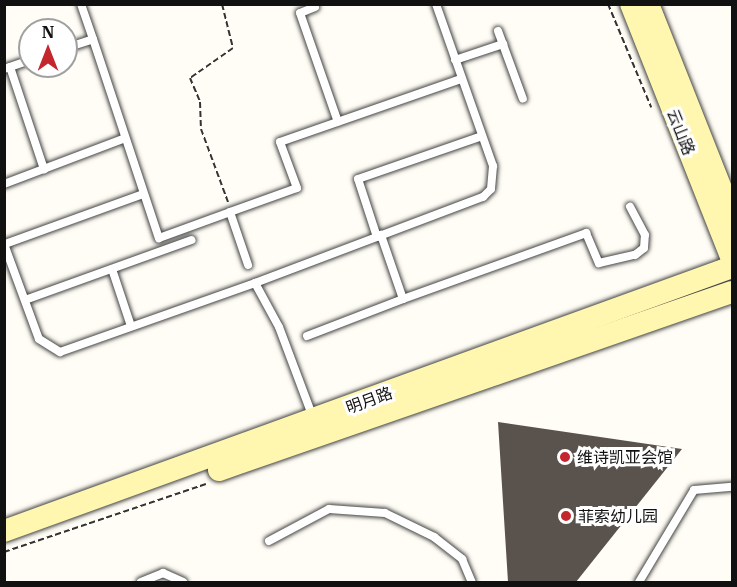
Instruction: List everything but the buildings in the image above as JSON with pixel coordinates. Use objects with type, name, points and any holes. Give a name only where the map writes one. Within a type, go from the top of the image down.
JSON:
[{"type":"street","name":"云山路","points":[[630,4],[732,259]]},
{"type":"street","name":"云山路","points":[[648,4],[732,216]]},
{"type":"street","name":"明月路","points":[[4,531],[732,267]]},
{"type":"street","name":"明月路","points":[[4,543],[732,292]]},
{"type":"lane","points":[[81,4],[123,139],[159,238],[297,188],[280,142],[461,79]]},
{"type":"lane","points":[[143,194],[4,244],[7,259],[39,339],[60,352],[483,197],[491,189],[493,166],[436,4]]},
{"type":"lane","points":[[317,5],[300,14],[338,122]]},
{"type":"lane","points":[[498,31],[523,99]]},
{"type":"lane","points":[[78,44],[93,39]]},
{"type":"lane","points":[[454,60],[503,44]]},
{"type":"lane","points":[[7,68],[44,169]]},
{"type":"lane","points":[[404,299],[358,179],[482,136]]},
{"type":"lane","points":[[4,184],[123,139]]},
{"type":"lane","points":[[307,336],[586,233],[600,263],[635,255],[644,248],[645,235],[630,207]]},
{"type":"lane","points":[[231,212],[248,265]]},
{"type":"lane","points":[[25,300],[192,240]]},
{"type":"lane","points":[[112,269],[131,326]]},
{"type":"lane","points":[[255,282],[279,327],[314,420]]},
{"type":"lane","points":[[639,582],[694,490],[732,487]]},
{"type":"lane","points":[[269,541],[329,509],[386,513],[434,537],[462,559],[472,582]]},
{"type":"lane","points":[[141,582],[163,573],[183,582]]},
{"type":"path","points":[[222,4],[233,48],[190,78],[200,102],[201,129],[231,212]]},
{"type":"place","name":"维诗凯亚会馆","points":[[565,457]]},
{"type":"place","name":"菲索幼儿园","points":[[566,516]]}]
